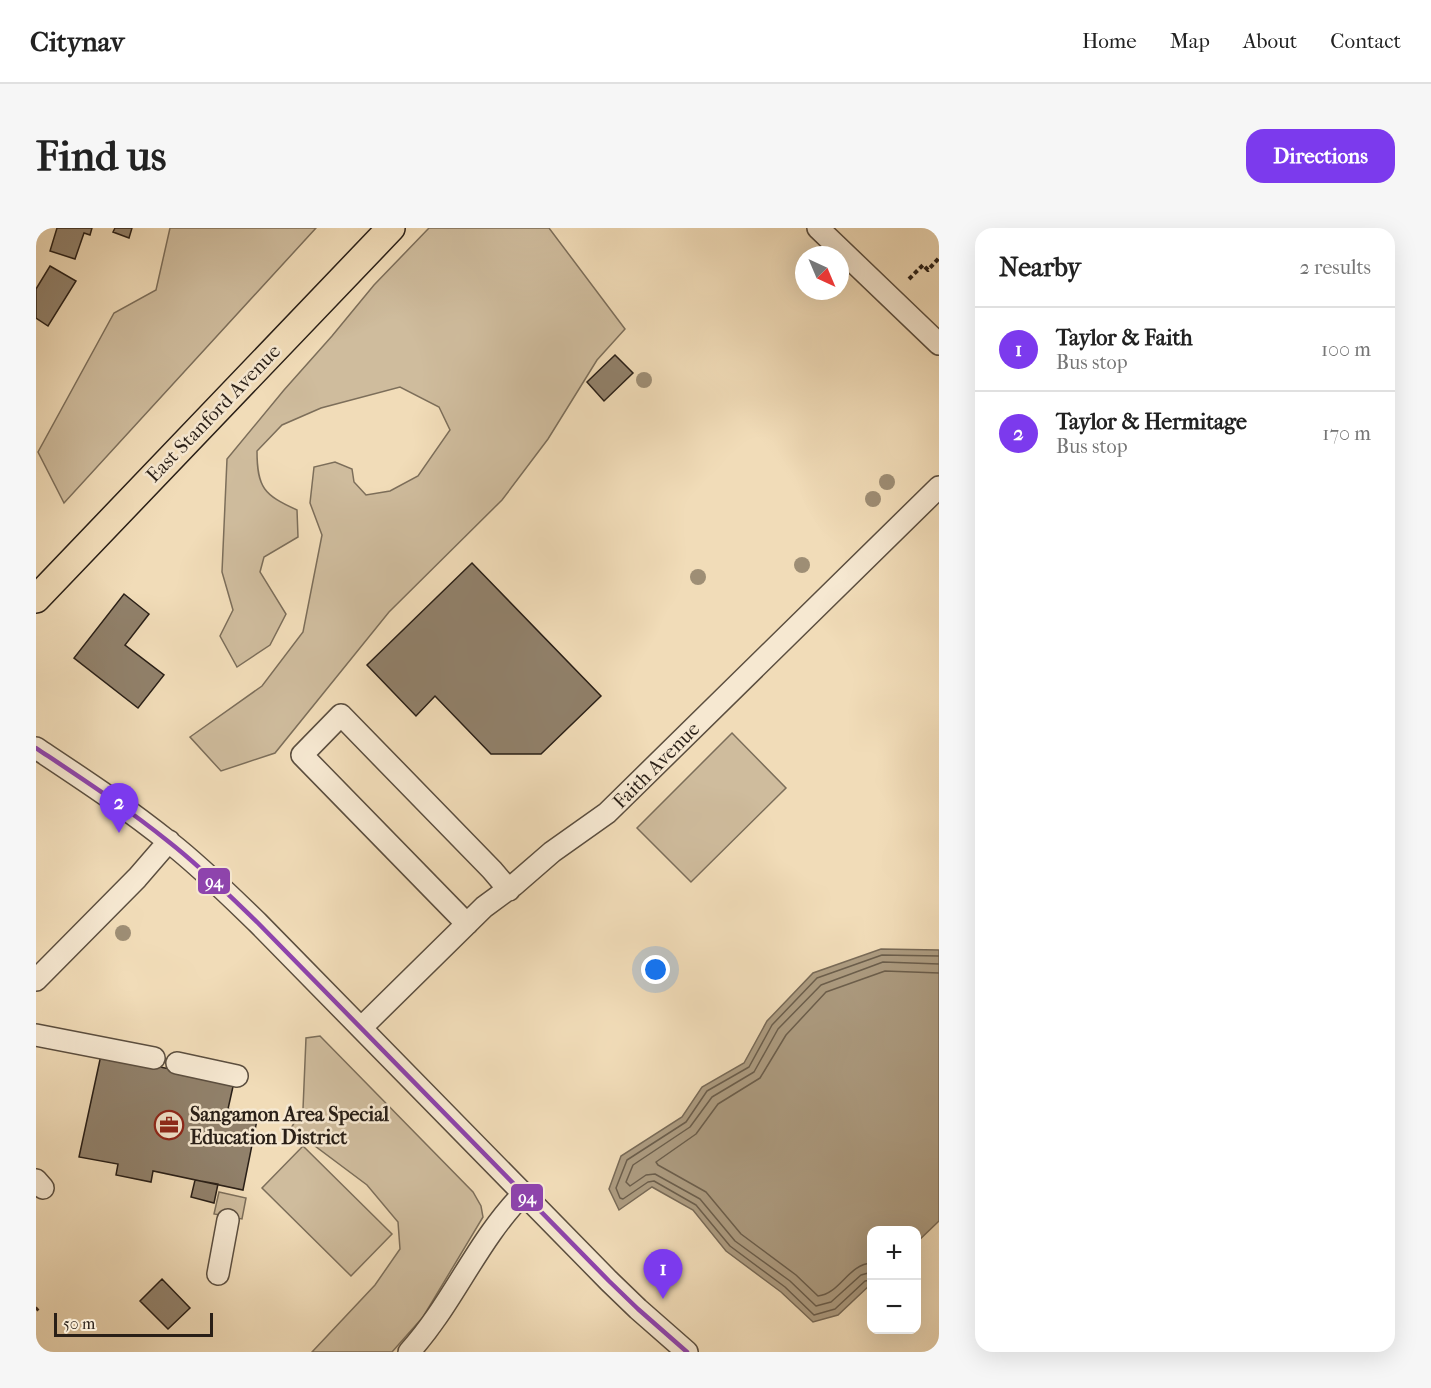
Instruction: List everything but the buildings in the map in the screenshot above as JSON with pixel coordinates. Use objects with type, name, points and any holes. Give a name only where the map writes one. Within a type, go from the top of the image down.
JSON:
[{"type":"main road","name":"East Stanford Avenue","points":[[36,599],[391,228]]},
{"type":"street","points":[[818,228],[939,345]]},
{"type":"street","name":"Faith Avenue","points":[[361,1029],[484,907],[509,890],[552,852],[608,813],[939,487]]},
{"type":"street","points":[[467,924],[302,755],[342,715],[509,890]]},
{"type":"street","points":[[36,748],[169,841],[258,923],[638,1309],[687,1352]]},
{"type":"street","points":[[36,980],[137,878],[169,841]]},
{"type":"street","points":[[36,1035],[154,1058]]},
{"type":"street","points":[[177,1063],[237,1076]]},
{"type":"street","points":[[409,1352],[440,1310],[503,1214],[524,1194]]},
{"type":"street","points":[[218,1274],[228,1220]]},
{"type":"path","points":[[909,279],[923,265],[928,270],[939,258]]},
{"type":"shaded area","points":[[170,228],[316,228],[64,503],[38,452],[114,313],[156,290]]},
{"type":"shaded area","points":[[429,228],[549,228],[625,329],[597,360],[548,439],[502,500],[389,612],[275,753],[221,771],[190,737],[262,686],[303,632],[322,535],[310,503],[314,467],[335,462],[352,469],[354,482],[366,495],[390,491],[418,476],[450,430],[439,407],[400,387],[321,408],[282,425],[257,451],[259,474],[265,489],[277,500],[297,510],[298,537],[264,557],[260,572],[286,614],[270,645],[237,667],[220,636],[233,610],[222,572],[227,459],[374,285]]},
{"type":"shaded area","points":[[732,733],[786,788],[691,882],[637,828]]},
{"type":"shaded area","points":[[320,1036],[473,1192],[481,1206],[483,1217],[423,1317],[392,1352],[312,1352],[375,1285],[400,1249],[398,1222],[367,1185],[291,1128],[303,1109],[306,1038]]},
{"type":"shaded area","points":[[303,1146],[392,1234],[351,1276],[262,1188]]},
{"type":"shaded area","points":[[219,1192],[246,1198],[242,1219],[214,1214]]},
{"type":"water","points":[[881,949],[939,950],[939,1221],[921,1238],[921,1226],[867,1226],[867,1288],[838,1315],[813,1322],[781,1292],[726,1251],[693,1210],[652,1187],[619,1210],[609,1189],[621,1156],[682,1117],[702,1087],[744,1063],[767,1021],[813,973]]},
{"type":"transit line","name":"94","points":[[36,748],[137,817],[215,881],[609,1281],[687,1352]]},
{"type":"place","name":"Taylor & Hermitage","points":[[119,833]]},
{"type":"place","name":"Sangamon Area Special Education District","points":[[169,1125]]},
{"type":"place","name":"Taylor & Faith","points":[[663,1299]]}]
